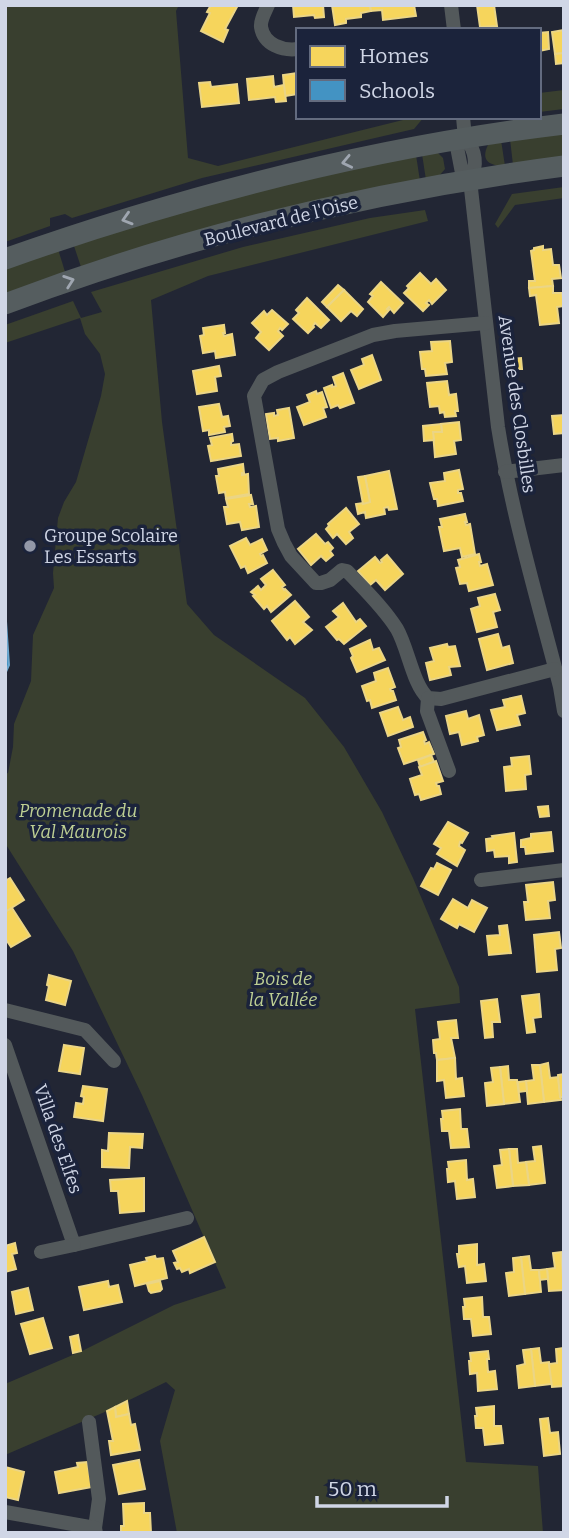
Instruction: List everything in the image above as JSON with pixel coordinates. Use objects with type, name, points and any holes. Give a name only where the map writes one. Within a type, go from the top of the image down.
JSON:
[{"type":"main road","points":[[5,259],[108,224],[464,128],[504,131],[564,124]]},
{"type":"main road","name":"Boulevard de l'Oise","points":[[5,304],[90,274],[220,234],[342,204],[564,166]]},
{"type":"street","points":[[268,5],[261,24],[264,35],[278,48],[296,49]]},
{"type":"street","points":[[451,5],[454,28]]},
{"type":"street","name":"Avenue des Closbilles","points":[[464,128],[472,146],[475,170],[470,180],[505,471],[564,711]]},
{"type":"street","points":[[486,323],[373,335],[268,376],[258,386],[254,396],[278,529],[291,556],[316,583],[330,580],[342,570],[347,571],[395,626],[404,642],[421,690],[428,698],[442,699],[555,669]]},
{"type":"street","points":[[505,471],[564,466]]},
{"type":"street","points":[[428,698],[427,711],[449,771]]},
{"type":"street","points":[[481,880],[564,870]]},
{"type":"street","points":[[5,1010],[85,1030],[114,1061]]},
{"type":"street","name":"Villa des Elfes","points":[[5,1045],[74,1245]]},
{"type":"street","points":[[41,1252],[187,1218]]},
{"type":"street","points":[[5,1512],[96,1530],[99,1499],[89,1422]]},
{"type":"green space","points":[[5,5],[179,5],[176,11],[188,158],[218,166],[407,119],[422,119],[414,129],[202,178],[72,218],[65,214],[50,218],[50,226],[5,242]]},
{"type":"green space","points":[[564,90],[564,109],[541,112],[541,93]]},
{"type":"green space","points":[[564,131],[564,159],[513,165],[510,139]]},
{"type":"green space","points":[[501,140],[505,166],[491,164],[485,155],[488,145]]},
{"type":"green space","points":[[438,153],[443,158],[445,169],[439,176],[426,180],[422,154]]},
{"type":"green space","points":[[416,155],[420,181],[82,270],[73,243],[217,200]]},
{"type":"green space","points":[[564,187],[564,198],[515,205],[498,228],[495,224],[512,194]]},
{"type":"green space","name":"Bois de la Vallée","points":[[425,210],[428,221],[208,276],[151,300],[162,422],[187,604],[214,635],[305,698],[344,747],[382,812],[459,987],[460,1003],[415,1009],[466,1462],[538,1466],[543,1533],[177,1533],[160,1441],[175,1390],[166,1382],[5,1455],[5,1384],[82,1351],[174,1305],[226,1288],[142,1095],[73,951],[5,843],[5,774],[8,773],[13,747],[14,724],[31,681],[33,635],[54,588],[58,518],[76,482],[105,374],[100,354],[85,334],[80,318],[5,343],[5,325],[73,301],[81,318],[102,312],[91,292],[243,247],[370,218]]},
{"type":"green space","points":[[58,249],[66,275],[5,297],[5,268]]},
{"type":"building: Homes","points":[[211,5],[238,5],[225,29],[228,30],[223,42],[201,31]]},
{"type":"building: Homes","points":[[293,5],[323,5],[324,17],[294,17]]},
{"type":"building: Homes","points":[[332,5],[370,5],[371,11],[361,13],[361,17],[346,19],[346,23],[335,25]]},
{"type":"building: Homes","points":[[370,5],[414,5],[416,16],[383,20],[382,10],[371,11]]},
{"type":"building: Homes","points":[[477,5],[494,5],[497,26],[480,27]]},
{"type":"building: Homes","points":[[564,30],[564,53],[555,54],[552,32]]},
{"type":"building: Homes","points":[[548,32],[549,49],[541,51],[541,33]]},
{"type":"building: Homes","points":[[564,53],[564,63],[556,64],[555,54]]},
{"type":"building: Homes","points":[[296,73],[296,94],[285,96],[283,75]]},
{"type":"building: Homes","points":[[273,76],[274,87],[284,85],[286,101],[276,102],[275,97],[249,100],[247,79]]},
{"type":"building: Homes","points":[[210,82],[211,87],[237,84],[239,103],[202,107],[199,83]]},
{"type":"building: Homes","points":[[543,246],[543,250],[551,249],[553,265],[559,265],[561,278],[552,279],[553,286],[529,288],[529,281],[535,281],[531,251]]},
{"type":"building: Homes","points":[[420,273],[431,284],[436,279],[446,290],[432,304],[429,300],[426,303],[429,305],[423,311],[404,293]]},
{"type":"building: Homes","points":[[381,282],[403,303],[394,313],[389,307],[383,317],[368,302],[373,296],[370,294]]},
{"type":"building: Homes","points":[[338,285],[344,290],[327,307],[322,302]]},
{"type":"building: Homes","points":[[553,286],[553,293],[562,293],[564,306],[557,307],[559,323],[540,325],[536,295],[530,296],[529,288]]},
{"type":"building: Homes","points":[[344,290],[363,309],[357,316],[351,311],[341,321],[327,307]]},
{"type":"building: Homes","points":[[307,298],[329,320],[321,328],[315,323],[308,333],[293,319],[299,313],[296,310]]},
{"type":"building: Homes","points":[[272,310],[288,324],[282,330],[280,328],[278,331],[283,336],[269,350],[256,338],[261,332],[252,323],[264,311],[267,315]]},
{"type":"building: Homes","points":[[224,325],[224,336],[232,334],[235,355],[216,358],[215,351],[203,353],[200,336],[204,335],[203,328]]},
{"type":"building: Homes","points":[[450,341],[452,362],[445,363],[447,374],[426,376],[425,369],[422,369],[420,352],[432,351],[431,342]]},
{"type":"building: Homes","points":[[372,355],[381,380],[359,389],[351,370],[364,365],[362,359]]},
{"type":"building: Homes","points":[[521,358],[522,369],[513,369],[512,359]]},
{"type":"building: Homes","points":[[219,366],[221,376],[215,377],[217,391],[197,394],[193,371]]},
{"type":"building: Homes","points":[[343,373],[354,403],[331,408],[324,388],[336,386],[333,377]]},
{"type":"building: Homes","points":[[447,381],[449,395],[456,394],[456,416],[445,417],[444,412],[440,413],[439,406],[430,407],[427,383]]},
{"type":"building: Homes","points":[[316,391],[317,394],[322,392],[327,407],[323,408],[326,417],[304,425],[297,407],[310,402],[307,395]]},
{"type":"building: Homes","points":[[219,404],[222,417],[228,416],[230,426],[224,427],[225,432],[209,435],[209,430],[203,431],[199,407]]},
{"type":"building: Homes","points":[[289,408],[294,438],[278,441],[278,438],[270,439],[266,414],[278,415],[277,410]]},
{"type":"building: Homes","points":[[564,415],[564,433],[554,434],[552,416]]},
{"type":"building: Homes","points":[[459,422],[461,440],[454,441],[456,454],[435,457],[433,432],[442,432],[441,424]]},
{"type":"building: Homes","points":[[441,424],[442,432],[433,432],[434,440],[424,441],[423,426]]},
{"type":"building: Homes","points":[[232,434],[231,445],[239,444],[241,456],[211,461],[208,446],[212,445],[210,438]]},
{"type":"building: Homes","points":[[243,464],[242,475],[248,474],[249,494],[226,498],[225,492],[219,493],[216,476],[219,476],[218,469]]},
{"type":"building: Homes","points":[[459,470],[463,489],[458,490],[458,493],[461,493],[463,501],[438,506],[430,483],[445,481],[444,473]]},
{"type":"building: Homes","points":[[389,471],[397,509],[384,508],[385,514],[366,518],[365,512],[358,514],[356,504],[370,502],[365,476]]},
{"type":"building: Homes","points":[[365,476],[370,502],[363,504],[358,477]]},
{"type":"building: Homes","points":[[251,495],[253,504],[249,504],[250,507],[256,506],[259,527],[242,530],[240,522],[227,524],[224,507],[228,507],[226,499]]},
{"type":"building: Homes","points":[[346,508],[359,524],[349,532],[353,538],[346,544],[337,534],[333,538],[326,529]]},
{"type":"building: Homes","points":[[465,514],[466,525],[470,524],[475,554],[462,557],[460,548],[444,551],[439,527],[442,527],[440,519]]},
{"type":"building: Homes","points":[[316,534],[333,548],[330,551],[333,555],[326,561],[321,556],[311,565],[298,549]]},
{"type":"building: Homes","points":[[246,538],[250,545],[262,539],[267,550],[260,554],[267,563],[248,573],[245,566],[241,568],[230,546]]},
{"type":"building: Homes","points":[[479,554],[480,566],[487,564],[493,585],[469,591],[467,583],[460,584],[456,568],[460,567],[458,560]]},
{"type":"building: Homes","points":[[387,555],[403,574],[385,590],[376,580],[370,585],[358,571],[375,557],[380,563]]},
{"type":"building: Homes","points":[[273,570],[285,585],[282,587],[284,590],[291,595],[271,612],[267,606],[264,609],[251,592],[258,586],[261,590],[266,585],[261,579]]},
{"type":"building: Homes","points":[[495,594],[500,610],[493,612],[497,627],[477,632],[471,609],[480,606],[478,598]]},
{"type":"building: Homes","points":[[295,601],[309,617],[303,622],[312,630],[295,644],[290,637],[287,640],[272,621]]},
{"type":"building: Homes","points":[[343,603],[356,622],[360,619],[366,626],[344,644],[326,627],[339,617],[333,611]]},
{"type":"building: Homes","points":[[498,634],[502,648],[509,646],[513,663],[487,670],[479,639]]},
{"type":"building: Homes","points":[[370,640],[373,650],[379,648],[385,660],[357,672],[350,649]]},
{"type":"building: Homes","points":[[447,644],[448,647],[455,646],[460,666],[449,667],[451,675],[430,680],[426,663],[434,661],[430,648]]},
{"type":"building: Homes","points":[[388,668],[395,687],[390,689],[396,700],[372,708],[362,686],[376,681],[374,673]]},
{"type":"building: Homes","points":[[521,696],[525,713],[517,715],[520,725],[497,730],[491,710],[505,707],[503,700]]},
{"type":"building: Homes","points":[[398,707],[403,720],[410,717],[413,727],[388,736],[380,713]]},
{"type":"building: Homes","points":[[466,711],[468,719],[479,715],[484,735],[477,737],[478,741],[462,745],[459,732],[450,734],[446,716]]},
{"type":"building: Homes","points":[[423,732],[425,744],[429,742],[434,754],[404,764],[398,748],[401,747],[399,740]]},
{"type":"building: Homes","points":[[431,755],[434,762],[420,767],[418,760]]},
{"type":"building: Homes","points":[[529,756],[531,774],[525,775],[526,789],[506,791],[504,767],[512,766],[511,758]]},
{"type":"building: Homes","points":[[436,761],[443,781],[436,783],[441,794],[421,800],[419,794],[415,795],[410,779],[422,775],[419,767]]},
{"type":"building: Homes","points":[[548,806],[549,816],[540,817],[538,807]]},
{"type":"building: Homes","points":[[448,822],[468,833],[462,843],[460,842],[459,846],[465,850],[457,866],[437,854],[441,848],[434,844]]},
{"type":"building: Homes","points":[[551,832],[553,851],[526,854],[525,847],[521,847],[521,840],[531,838],[531,834]]},
{"type":"building: Homes","points":[[514,833],[517,862],[509,863],[509,856],[495,857],[494,850],[487,851],[486,839]]},
{"type":"building: Homes","points":[[437,863],[451,870],[438,895],[421,886]]},
{"type":"building: Homes","points":[[10,878],[24,900],[5,912],[5,881]]},
{"type":"building: Homes","points":[[553,882],[555,900],[548,901],[550,918],[526,920],[526,885]]},
{"type":"building: Homes","points":[[453,899],[468,908],[472,900],[487,908],[474,932],[459,924],[457,928],[441,919]]},
{"type":"building: Homes","points":[[12,908],[30,936],[11,947],[5,938],[5,912]]},
{"type":"building: Homes","points":[[507,925],[511,953],[489,955],[487,936],[500,935],[499,926]]},
{"type":"building: Homes","points":[[559,932],[561,948],[555,949],[557,970],[537,972],[534,935]]},
{"type":"building: Homes","points":[[49,975],[71,981],[65,1005],[46,1000]]},
{"type":"building: Homes","points":[[539,994],[541,1017],[533,1018],[535,1032],[527,1033],[522,996]]},
{"type":"building: Homes","points":[[497,999],[500,1022],[492,1022],[493,1037],[485,1038],[481,1001]]},
{"type":"building: Homes","points":[[456,1020],[458,1038],[451,1038],[455,1058],[437,1060],[433,1040],[440,1039],[438,1022]]},
{"type":"building: Homes","points":[[64,1045],[84,1048],[80,1074],[59,1071]]},
{"type":"building: Homes","points":[[455,1058],[456,1079],[462,1078],[464,1096],[446,1098],[444,1080],[437,1081],[437,1060]]},
{"type":"building: Homes","points":[[548,1063],[550,1078],[558,1077],[561,1100],[544,1102],[540,1065]]},
{"type":"building: Homes","points":[[532,1065],[540,1065],[544,1102],[528,1104],[526,1081],[534,1080]]},
{"type":"building: Homes","points":[[508,1066],[509,1080],[517,1080],[520,1102],[504,1104],[500,1067]]},
{"type":"building: Homes","points":[[500,1067],[504,1104],[487,1106],[485,1083],[493,1082],[491,1068]]},
{"type":"building: Homes","points":[[564,1074],[564,1097],[560,1097],[558,1075]]},
{"type":"building: Homes","points":[[526,1081],[527,1091],[519,1092],[518,1082]]},
{"type":"building: Homes","points":[[83,1086],[107,1089],[103,1121],[74,1117],[76,1103],[83,1104]]},
{"type":"building: Homes","points":[[460,1109],[461,1129],[467,1129],[469,1147],[451,1148],[449,1131],[442,1131],[442,1111]]},
{"type":"building: Homes","points":[[109,1133],[143,1134],[142,1148],[130,1147],[129,1168],[102,1167],[102,1150],[108,1151]]},
{"type":"building: Homes","points":[[541,1146],[545,1183],[529,1185],[526,1162],[535,1161],[533,1147]]},
{"type":"building: Homes","points":[[509,1149],[517,1149],[518,1163],[526,1162],[529,1185],[513,1186]]},
{"type":"building: Homes","points":[[509,1149],[513,1186],[497,1188],[494,1166],[502,1165],[500,1150]]},
{"type":"building: Homes","points":[[466,1160],[467,1180],[473,1179],[475,1197],[457,1199],[455,1181],[448,1182],[448,1162]]},
{"type":"building: Homes","points":[[144,1178],[144,1211],[120,1213],[118,1191],[111,1191],[110,1180]]},
{"type":"building: Homes","points":[[204,1237],[215,1262],[190,1273],[189,1269],[182,1272],[180,1268],[177,1269],[174,1263],[178,1262],[173,1251]]},
{"type":"building: Homes","points":[[15,1243],[17,1253],[12,1254],[16,1269],[5,1272],[5,1246]]},
{"type":"building: Homes","points":[[477,1244],[477,1265],[484,1264],[486,1281],[467,1283],[465,1266],[459,1267],[459,1246]]},
{"type":"building: Homes","points":[[561,1252],[564,1290],[549,1291],[547,1269],[555,1268],[553,1253]]},
{"type":"building: Homes","points":[[155,1256],[156,1259],[163,1258],[167,1278],[135,1286],[130,1265]]},
{"type":"building: Homes","points":[[529,1256],[531,1270],[539,1270],[541,1292],[525,1294],[521,1257]]},
{"type":"building: Homes","points":[[521,1257],[525,1294],[509,1296],[506,1273],[514,1272],[513,1258]]},
{"type":"building: Homes","points":[[547,1269],[548,1279],[540,1280],[539,1270]]},
{"type":"building: Homes","points":[[108,1281],[109,1287],[118,1285],[122,1302],[84,1310],[79,1287]]},
{"type":"building: Homes","points":[[160,1281],[162,1289],[151,1293],[147,1284]]},
{"type":"building: Homes","points":[[28,1288],[33,1310],[16,1314],[12,1292]]},
{"type":"building: Homes","points":[[482,1297],[483,1317],[489,1317],[491,1334],[473,1336],[471,1319],[464,1319],[464,1299]]},
{"type":"building: Homes","points":[[43,1318],[52,1348],[30,1354],[21,1324]]},
{"type":"building: Homes","points":[[78,1335],[81,1351],[73,1353],[70,1337]]},
{"type":"building: Homes","points":[[539,1348],[541,1363],[549,1362],[552,1384],[535,1386],[531,1349]]},
{"type":"building: Homes","points":[[564,1348],[564,1386],[552,1387],[549,1364],[557,1363],[556,1349]]},
{"type":"building: Homes","points":[[531,1349],[535,1386],[519,1388],[517,1366],[525,1364],[523,1350]]},
{"type":"building: Homes","points":[[488,1351],[488,1372],[495,1371],[497,1389],[478,1391],[477,1373],[470,1374],[470,1353]]},
{"type":"building: Homes","points":[[127,1401],[129,1414],[116,1417],[115,1407]]},
{"type":"building: Homes","points":[[494,1406],[494,1426],[501,1426],[503,1443],[485,1445],[483,1428],[476,1428],[476,1408]]},
{"type":"building: Homes","points":[[115,1407],[116,1417],[129,1414],[131,1425],[135,1424],[140,1450],[111,1455],[109,1441],[113,1441],[107,1411]]},
{"type":"building: Homes","points":[[548,1418],[550,1433],[558,1432],[560,1454],[544,1456],[540,1419]]},
{"type":"building: Homes","points":[[139,1460],[145,1489],[119,1494],[113,1465]]},
{"type":"building: Homes","points":[[87,1462],[92,1487],[59,1493],[55,1472]]},
{"type":"building: Homes","points":[[5,1467],[24,1472],[18,1500],[5,1497]]},
{"type":"building: Homes","points":[[144,1503],[144,1513],[150,1513],[151,1533],[121,1533],[121,1526],[124,1526],[123,1504]]},
{"type":"building: Schools","points":[[5,607],[9,665],[5,674]]},
{"type":"place","name":"Groupe Scolaire Les Essarts","points":[[30,546]]},
{"type":"park label","name":"Promenade du Val Maurois","points":[[78,821]]}]
